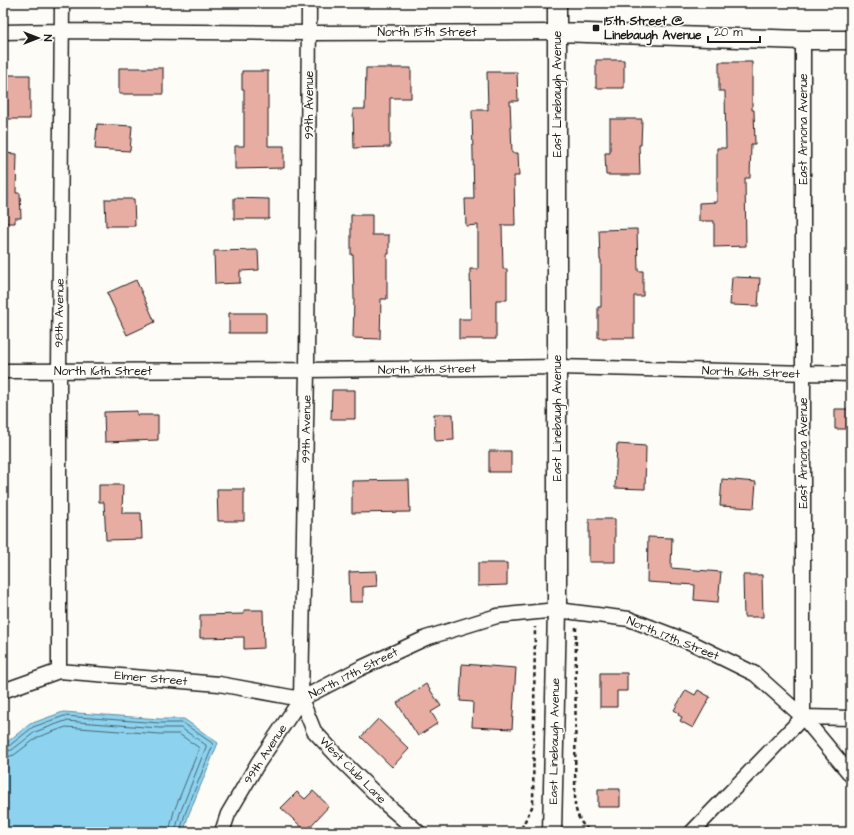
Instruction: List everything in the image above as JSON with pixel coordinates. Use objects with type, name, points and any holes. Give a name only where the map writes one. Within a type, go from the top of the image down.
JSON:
[{"type":"street","name":"98th Avenue","points":[[59,671],[59,372],[62,3]]},
{"type":"street","name":"99th Avenue","points":[[222,832],[228,814],[258,763],[301,699],[307,370],[309,3]]},
{"type":"street","name":"East Linebaugh Avenue","points":[[552,832],[557,610],[557,3]]},
{"type":"street","name":"North 15th Street","points":[[3,32],[557,32],[803,40],[851,40]]},
{"type":"street","name":"East Annona Avenue","points":[[803,40],[803,717]]},
{"type":"street","name":"North 16th Street","points":[[3,371],[59,372],[557,367],[851,374]]},
{"type":"street","name":"North 17th Street","points":[[301,699],[361,668],[426,638],[497,616],[557,610],[629,619],[692,643],[755,674],[803,717]]},
{"type":"street","name":"Elmer Street","points":[[3,691],[59,671],[219,684],[301,699]]},
{"type":"street","name":"West Club Lane","points":[[301,699],[314,731],[387,805],[418,832]]},
{"type":"street","points":[[803,717],[851,775]]},
{"type":"street","points":[[692,832],[803,717],[851,718]]},
{"type":"path","points":[[515,832],[522,827],[533,805],[534,612]]},
{"type":"path","points":[[576,612],[575,806],[580,821],[588,830],[592,832]]},
{"type":"water","points":[[63,712],[160,719],[184,719],[218,743],[188,816],[184,832],[3,832],[3,743],[7,742],[30,724]]},
{"type":"building","points":[[596,60],[624,60],[624,88],[596,88]]},
{"type":"building","points":[[719,62],[752,62],[752,110],[754,110],[755,144],[751,144],[750,178],[745,178],[746,246],[714,247],[714,221],[699,221],[699,203],[717,202],[717,148],[726,148],[725,91],[719,91]]},
{"type":"building","points":[[119,68],[163,68],[163,94],[119,94]]},
{"type":"building","points":[[366,68],[411,68],[411,98],[390,98],[390,147],[354,148],[353,109],[365,109]]},
{"type":"building","points":[[242,71],[268,71],[268,146],[284,146],[284,168],[235,169],[235,146],[244,146],[244,89],[242,89]]},
{"type":"building","points":[[487,72],[517,72],[518,101],[510,101],[512,153],[518,153],[519,176],[514,176],[515,225],[502,225],[503,269],[507,269],[507,300],[496,300],[496,339],[459,339],[459,319],[471,319],[470,269],[478,269],[478,225],[466,226],[465,199],[474,199],[472,110],[488,110]]},
{"type":"building","points":[[3,75],[30,75],[30,119],[3,119]]},
{"type":"building","points":[[610,119],[642,119],[641,145],[639,145],[640,175],[606,175],[605,153],[610,153]]},
{"type":"building","points":[[97,124],[132,126],[130,151],[95,149]]},
{"type":"building","points":[[3,153],[17,154],[16,193],[20,193],[21,218],[15,218],[15,223],[3,223]]},
{"type":"building","points":[[234,198],[269,199],[269,219],[234,219]]},
{"type":"building","points":[[105,199],[134,199],[135,226],[106,226]]},
{"type":"building","points":[[351,215],[372,215],[372,235],[389,235],[389,254],[387,254],[387,299],[381,299],[380,339],[353,338],[354,299],[353,255],[351,255]]},
{"type":"building","points":[[637,229],[638,271],[643,271],[643,296],[634,296],[634,338],[598,338],[598,307],[601,307],[601,260],[599,230]]},
{"type":"building","points":[[258,250],[259,270],[240,271],[240,283],[215,284],[214,251]]},
{"type":"building","points":[[732,277],[760,278],[758,306],[730,305]]},
{"type":"building","points":[[136,280],[155,322],[127,335],[107,293]]},
{"type":"building","points":[[229,313],[266,313],[266,333],[229,333]]},
{"type":"building","points":[[332,390],[355,390],[355,419],[331,419]]},
{"type":"building","points":[[835,409],[851,409],[851,429],[835,429]]},
{"type":"building","points":[[137,411],[137,415],[158,415],[158,440],[105,442],[104,412]]},
{"type":"building","points":[[434,414],[453,414],[454,440],[435,441]]},
{"type":"building","points":[[617,444],[646,446],[645,489],[615,488]]},
{"type":"building","points":[[489,451],[511,451],[511,472],[489,472]]},
{"type":"building","points":[[722,479],[756,482],[754,508],[720,506]]},
{"type":"building","points":[[409,480],[410,512],[352,513],[352,481]]},
{"type":"building","points":[[99,485],[123,485],[122,513],[141,513],[142,539],[106,540],[104,502],[99,502]]},
{"type":"building","points":[[217,489],[244,489],[244,521],[218,521]]},
{"type":"building","points":[[589,519],[615,519],[615,562],[589,562]]},
{"type":"building","points":[[648,537],[672,538],[671,568],[721,572],[718,602],[694,600],[695,585],[647,582]]},
{"type":"building","points":[[478,563],[507,563],[507,585],[478,586]]},
{"type":"building","points":[[376,571],[377,586],[363,587],[363,602],[350,602],[349,572]]},
{"type":"building","points":[[743,575],[762,575],[763,617],[744,617]]},
{"type":"building","points":[[244,610],[263,610],[264,648],[244,649],[244,637],[200,638],[200,615],[244,614]]},
{"type":"building","points":[[462,664],[516,668],[512,729],[472,727],[473,702],[460,701]]},
{"type":"building","points":[[600,673],[627,673],[627,691],[617,691],[617,707],[600,707]]},
{"type":"building","points":[[426,684],[441,706],[431,712],[438,723],[418,736],[397,703]]},
{"type":"building","points":[[686,690],[695,695],[698,690],[710,697],[693,728],[680,721],[682,717],[674,710]]},
{"type":"building","points":[[378,719],[409,749],[392,767],[361,737]]},
{"type":"building","points":[[598,789],[620,789],[620,807],[598,807]]},
{"type":"building","points":[[313,791],[329,806],[306,831],[281,808],[297,792],[305,799]]},
{"type":"place","name":"15th Street @ Linebaugh Avenue","points":[[596,28]]}]
